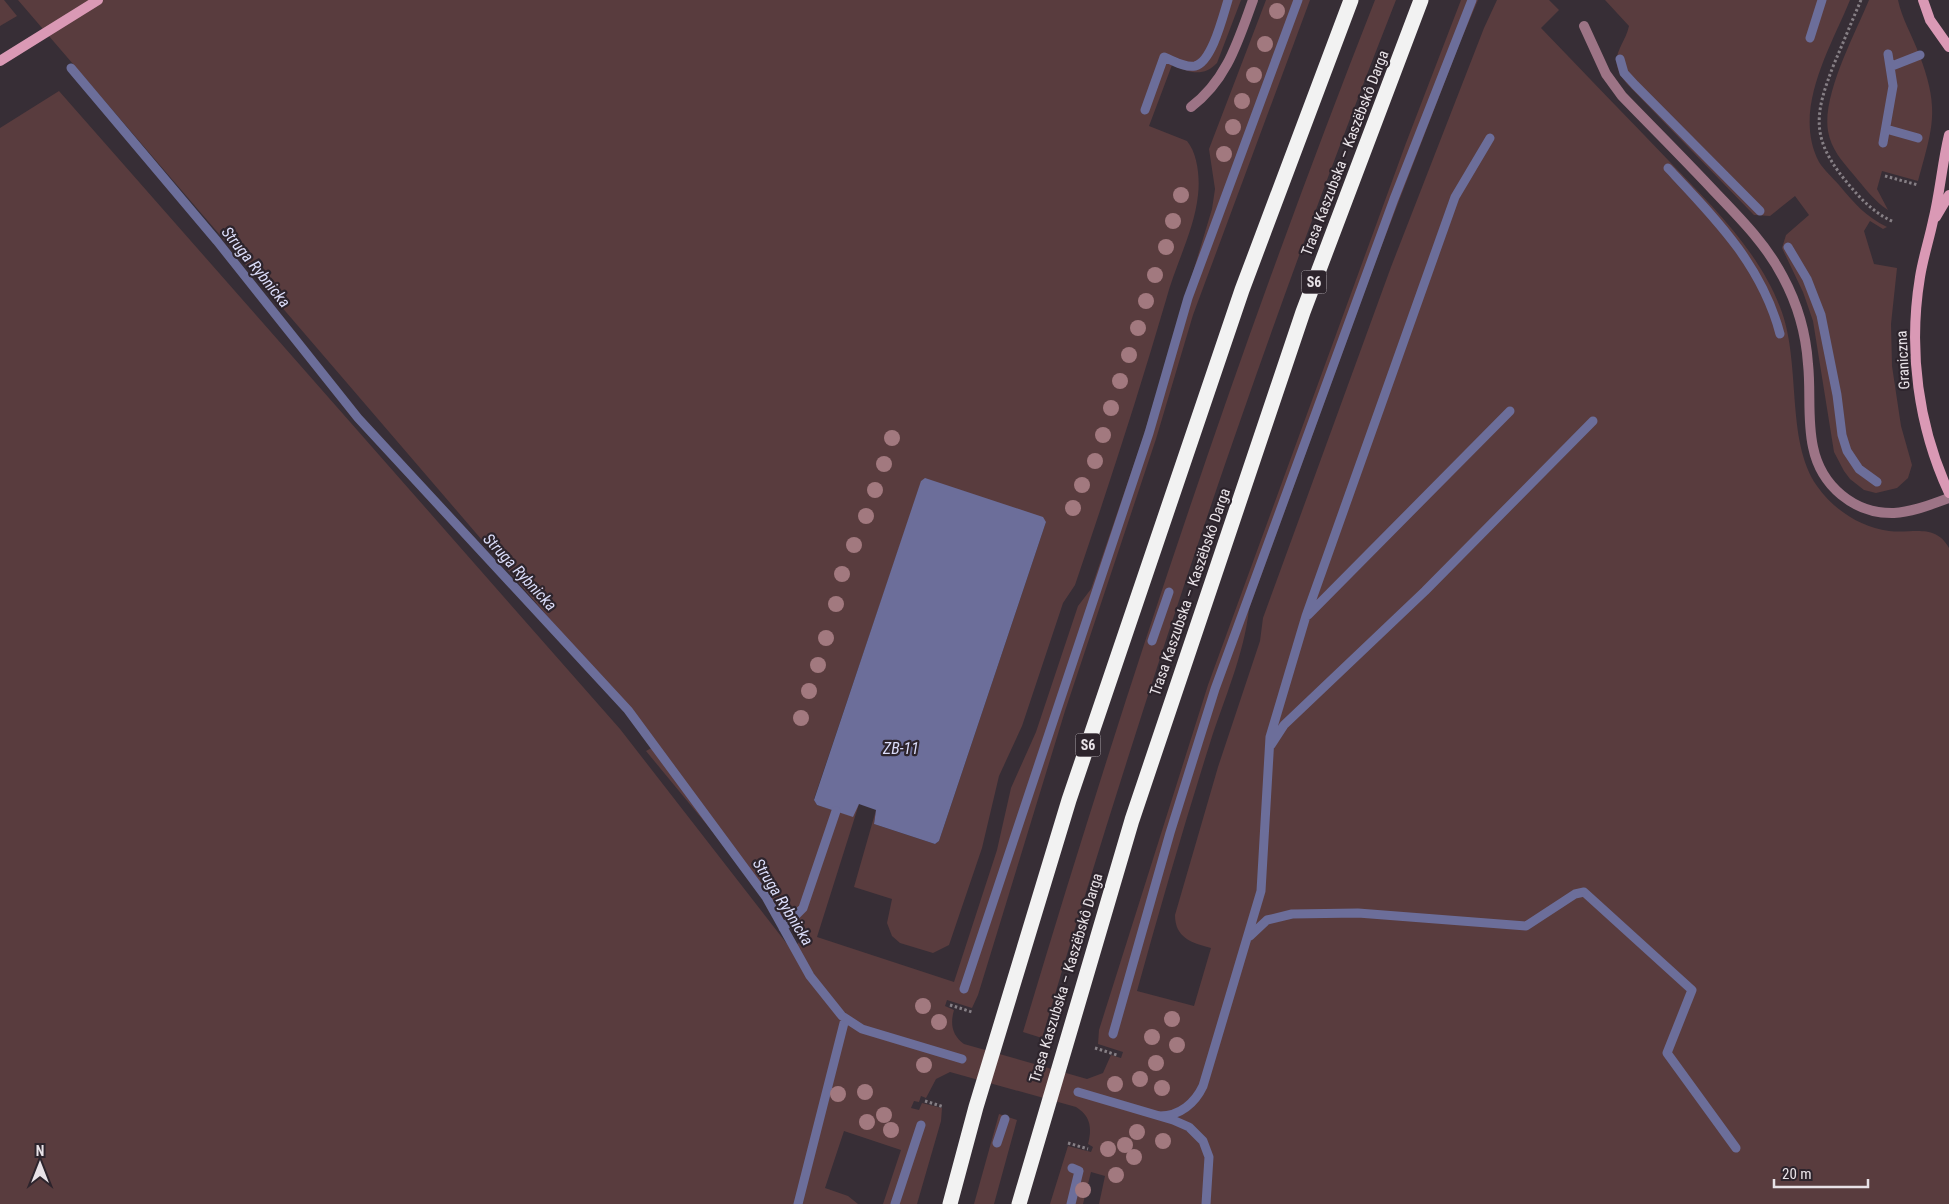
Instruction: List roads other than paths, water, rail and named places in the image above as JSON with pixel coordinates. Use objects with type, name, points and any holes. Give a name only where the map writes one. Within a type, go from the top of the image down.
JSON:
[{"type":"highway","name":"S6","points":[[950,1204],[976,1107],[1069,800],[1242,290],[1351,0]]},
{"type":"highway","name":"Trasa Kaszubska – Kaszëbskô Darga","points":[[1019,1204],[1132,820],[1303,312],[1421,0]]},
{"type":"main road","points":[[0,61],[98,0]]},
{"type":"main road","points":[[1923,0],[1930,20],[1949,47]]},
{"type":"main road","name":"Graniczna","points":[[1949,135],[1933,222],[1920,276],[1915,352],[1919,394],[1926,427],[1949,493]]},
{"type":"main road","name":"Graniczna","points":[[1933,222],[1949,195]]},
{"type":"lane","points":[[1191,107],[1216,84],[1230,62],[1254,0]]},
{"type":"lane","points":[[1584,26],[1606,74],[1622,96],[1755,234],[1784,277],[1798,312],[1806,346],[1813,448],[1822,472],[1830,484],[1842,497],[1876,511],[1894,513],[1949,498]]},
{"type":"water","name":"ZB-11","points":[[925,478],[1043,517],[1046,522],[939,841],[935,844],[874,824],[876,810],[859,804],[853,817],[817,805],[814,800],[921,481]]},
{"type":"waterway","points":[[1145,110],[1164,57],[1180,64],[1195,66],[1201,63],[1207,56],[1216,38],[1228,0]]},
{"type":"waterway","points":[[964,989],[1149,433],[1188,298],[1298,0]]},
{"type":"waterway","points":[[1113,1034],[1170,833],[1215,689],[1394,199],[1472,0]]},
{"type":"waterway","points":[[1810,38],[1822,0]]},
{"type":"waterway","points":[[1883,143],[1893,86],[1888,54]]},
{"type":"waterway","points":[[1892,66],[1920,55]]},
{"type":"waterway","points":[[1620,59],[1624,73],[1635,85],[1760,211]]},
{"type":"waterway","name":"Struga Rybnicka","points":[[71,68],[217,241],[358,418],[628,710],[766,897],[810,976],[842,1016],[862,1029],[962,1059]]},
{"type":"waterway","points":[[1886,129],[1918,138]]},
{"type":"waterway","points":[[1160,1116],[1174,1114],[1186,1107],[1196,1098],[1203,1086],[1261,891],[1270,737],[1306,616],[1455,197],[1490,138]]},
{"type":"waterway","points":[[1668,168],[1703,205],[1749,264],[1762,286],[1780,334]]},
{"type":"waterway","points":[[1788,247],[1807,279],[1821,315],[1837,395],[1842,435],[1847,451],[1859,469],[1877,482]]},
{"type":"waterway","points":[[1308,615],[1510,411]]},
{"type":"waterway","points":[[1271,745],[1284,725],[1425,591],[1593,421]]},
{"type":"waterway","points":[[1152,641],[1169,592]]},
{"type":"waterway","points":[[783,928],[803,908],[836,811]]},
{"type":"waterway","points":[[1250,936],[1267,920],[1292,914],[1358,913],[1526,926],[1575,894],[1584,892],[1692,990],[1667,1053],[1736,1148]]},
{"type":"waterway","points":[[798,1204],[845,1019]]},
{"type":"waterway","name":"Struga Rybnicka","points":[[1078,1092],[1173,1120],[1189,1127],[1203,1141],[1209,1157],[1206,1204]]},
{"type":"waterway","points":[[997,1143],[1005,1119]]},
{"type":"waterway","points":[[895,1204],[921,1125]]},
{"type":"waterway","points":[[1071,1204],[1079,1171],[1072,1168]]}]
